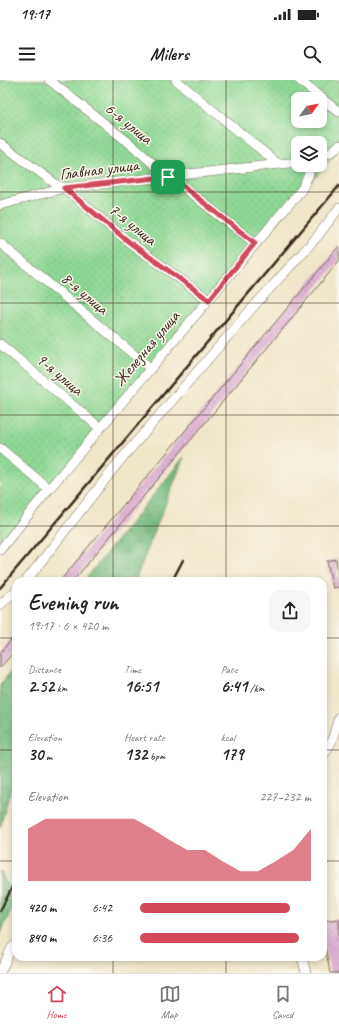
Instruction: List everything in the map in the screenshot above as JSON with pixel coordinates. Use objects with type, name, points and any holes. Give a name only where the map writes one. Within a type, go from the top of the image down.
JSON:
[{"type":"street","name":"6-я улица","points":[[49,80],[255,243]]},
{"type":"street","points":[[176,80],[277,164]]},
{"type":"street","points":[[299,80],[339,112]]},
{"type":"street","name":"7-я улица","points":[[0,144],[57,185],[64,188],[129,242],[209,300]]},
{"type":"street","points":[[327,154],[333,151],[339,145]]},
{"type":"street","name":"Главная улица","points":[[0,205],[64,188],[291,163]]},
{"type":"street","name":"Железная улица","points":[[0,550],[150,368],[302,189],[309,172]]},
{"type":"street","points":[[29,577],[118,463],[254,306],[308,247],[339,208]]},
{"type":"street","name":"8-я улица","points":[[0,243],[150,368]]},
{"type":"street","name":"9-я улица","points":[[0,344],[100,428]]},
{"type":"street","points":[[0,448],[49,489]]},
{"type":"street","points":[[0,606],[12,595]]},
{"type":"street","points":[[327,750],[331,743],[339,717]]},
{"type":"street","points":[[0,973],[12,947]]},
{"type":"street","points":[[303,961],[306,973]]},
{"type":"green space","points":[[0,80],[339,80],[339,149],[327,163],[327,136],[291,136],[291,172],[320,172],[0,550]]},
{"type":"green space","points":[[184,457],[137,577],[87,577]]},
{"type":"green space","points":[[12,670],[12,785],[0,828],[0,685]]},
{"type":"green space","points":[[0,871],[12,895],[12,908],[0,935]]},
{"type":"building","points":[[339,246],[339,261],[214,412],[76,577],[63,577]]},
{"type":"building","points":[[336,559],[339,587],[333,588],[327,561]]},
{"type":"building","points":[[12,639],[12,654],[0,668],[0,653]]},
{"type":"building","points":[[339,919],[339,973],[330,973],[327,956],[327,920]]},
{"type":"railway","points":[[0,588],[339,186]]},
{"type":"railway","points":[[174,577],[183,560]]},
{"type":"railway","points":[[0,911],[12,888]]},
{"type":"route","points":[[174,176],[190,192],[255,243],[209,300],[129,242],[64,188],[168,177],[174,176]]}]
